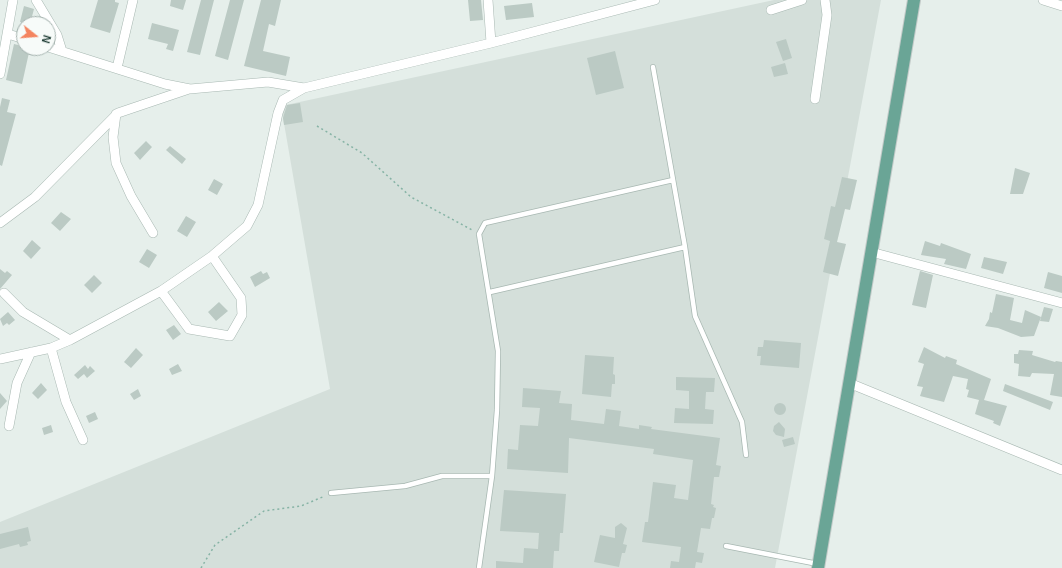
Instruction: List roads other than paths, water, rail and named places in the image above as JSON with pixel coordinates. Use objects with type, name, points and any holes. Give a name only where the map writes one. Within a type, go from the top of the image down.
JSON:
[{"type":"main road","points":[[818,566],[914,0]]},
{"type":"street","points":[[0,74],[13,0]]},
{"type":"street","points":[[36,0],[57,35],[62,51]]},
{"type":"street","points":[[117,68],[133,0]]},
{"type":"street","points":[[488,0],[491,43]]},
{"type":"street","points":[[0,359],[51,348],[70,340],[161,291],[212,256],[247,226],[258,205],[278,113],[283,100],[304,88],[491,43],[654,0]]},
{"type":"street","points":[[771,10],[802,0]]},
{"type":"street","points":[[815,99],[827,15],[825,0]]},
{"type":"street","points":[[1043,0],[1062,6]]},
{"type":"street","points":[[8,34],[16,36]]},
{"type":"street","points":[[56,49],[165,84],[190,89]]},
{"type":"street","points":[[0,223],[35,197],[116,114],[190,89],[268,82],[304,88]]},
{"type":"street","points":[[116,114],[113,137],[116,163],[131,196],[153,234]]},
{"type":"street","points":[[871,252],[1062,303]]},
{"type":"street","points":[[161,291],[189,329],[230,336],[242,315],[241,298],[212,256]]},
{"type":"street","points":[[4,293],[23,312],[70,340]]},
{"type":"street","points":[[51,348],[66,402],[83,440]]},
{"type":"street","points":[[9,426],[17,384],[31,352]]},
{"type":"street","points":[[849,383],[1062,470]]},
{"type":"lane","points":[[653,68],[685,248],[695,316],[742,422],[746,455]]},
{"type":"lane","points":[[479,568],[492,476],[497,410],[498,350],[490,292],[479,234],[485,223],[673,180]]},
{"type":"lane","points":[[490,292],[685,248]]},
{"type":"lane","points":[[331,493],[405,486],[442,476],[492,476]]},
{"type":"lane","points":[[726,546],[818,566]]}]
